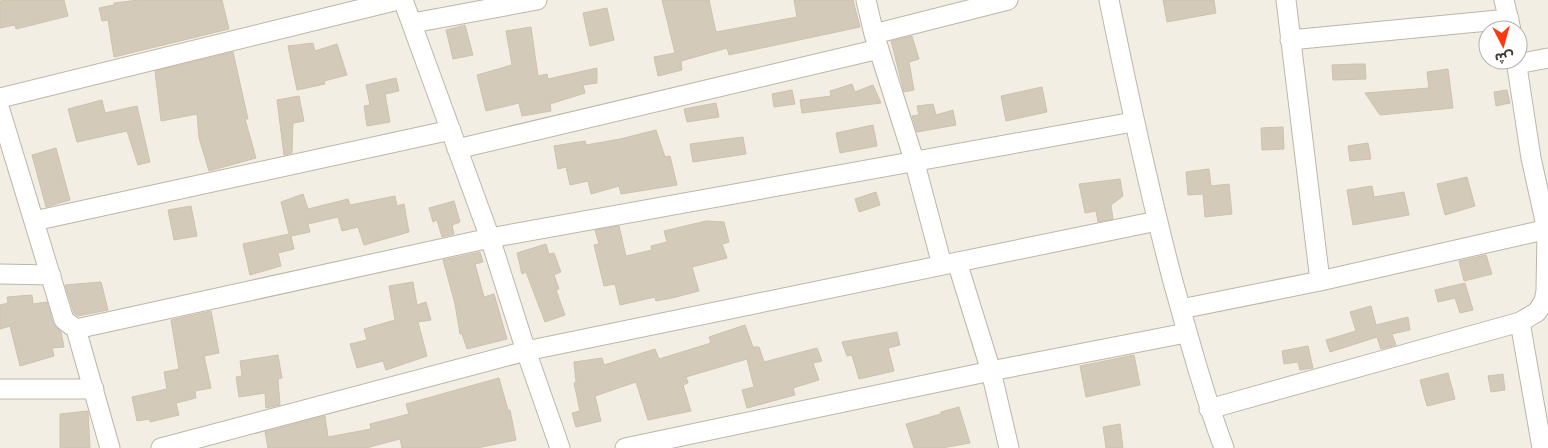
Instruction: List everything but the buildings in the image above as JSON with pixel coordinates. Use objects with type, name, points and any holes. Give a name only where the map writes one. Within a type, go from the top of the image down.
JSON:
[{"type":"street","points":[[0,98],[398,0]]},
{"type":"street","points":[[403,0],[490,238],[526,352],[560,448]]},
{"type":"street","points":[[413,23],[537,0]]},
{"type":"street","points":[[866,0],[876,41],[949,264],[991,371],[1009,448]]},
{"type":"street","points":[[457,149],[876,41],[1008,0]]},
{"type":"street","points":[[1109,0],[1157,221],[1186,333],[1209,409],[1224,448]]},
{"type":"street","points":[[1286,0],[1320,281]]},
{"type":"street","points":[[1504,0],[1509,20]]},
{"type":"street","points":[[1290,40],[1478,26]]},
{"type":"street","points":[[1528,61],[1548,58]]},
{"type":"street","points":[[1209,409],[1520,322],[1537,312],[1544,301],[1546,291],[1548,230],[1531,158],[1518,70]]},
{"type":"street","points":[[0,110],[64,320],[76,329],[110,448]]},
{"type":"street","points":[[76,329],[490,238],[914,160],[1134,122]]},
{"type":"street","points":[[34,221],[451,130]]},
{"type":"street","points":[[161,448],[526,352],[1157,221]]},
{"type":"street","points":[[1181,309],[1320,281],[1548,230]]},
{"type":"street","points":[[0,274],[51,275]]},
{"type":"street","points":[[1520,322],[1542,448]]},
{"type":"street","points":[[625,448],[991,371],[1186,333]]},
{"type":"street","points":[[0,389],[94,389]]}]
